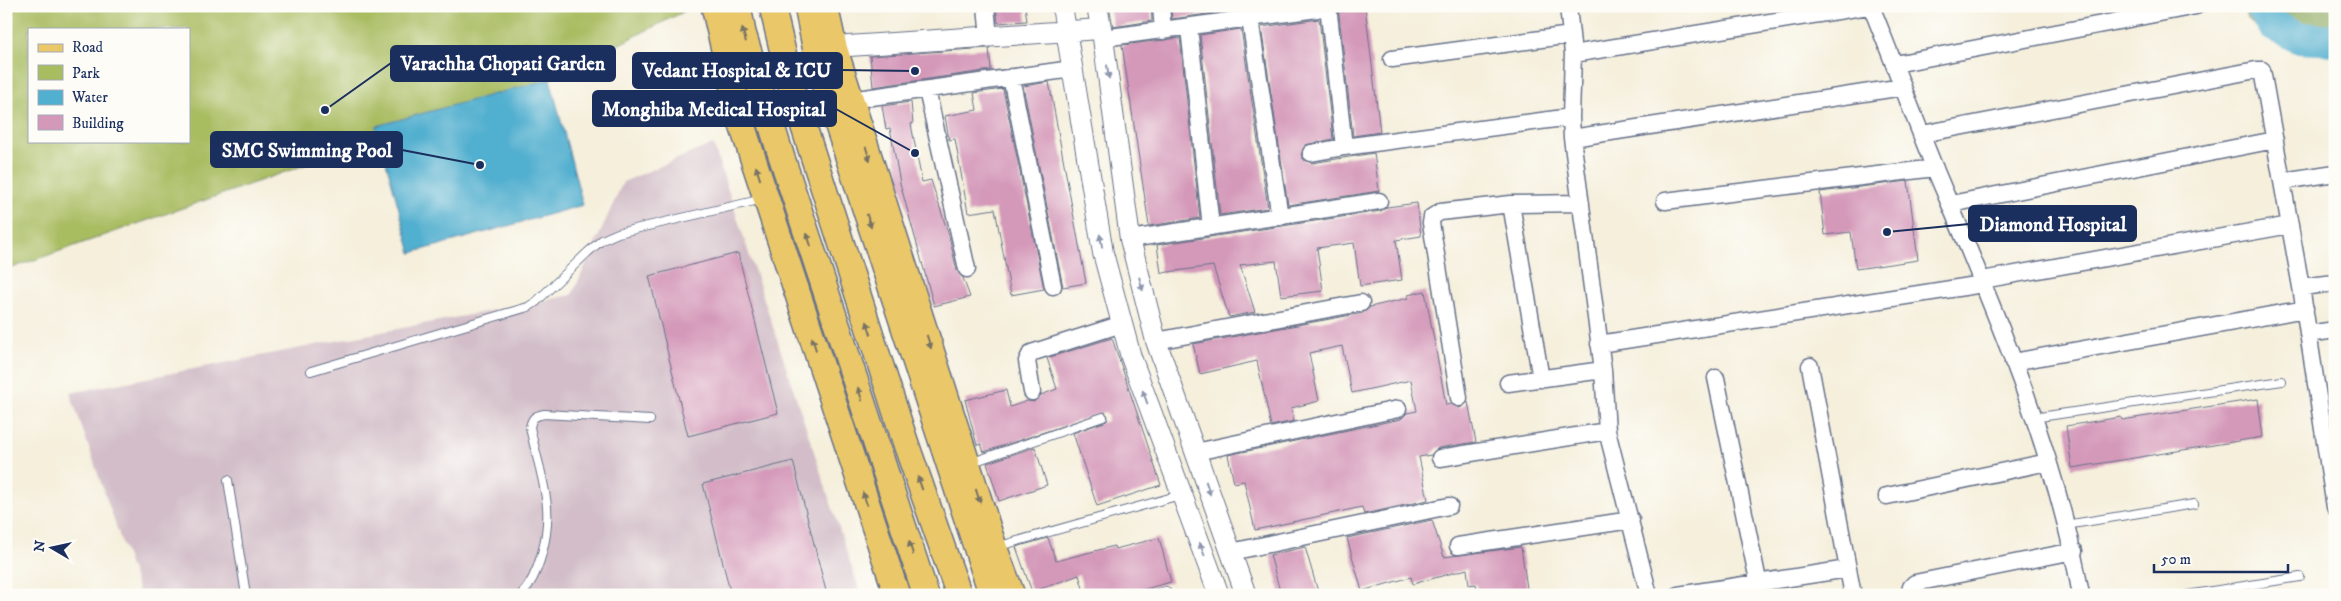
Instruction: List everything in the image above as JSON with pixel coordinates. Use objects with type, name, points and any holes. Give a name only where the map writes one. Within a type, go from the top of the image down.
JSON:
[{"type":"main road","points":[[714,6],[740,119],[897,595]]},
{"type":"main road","points":[[738,6],[744,33],[778,146],[926,595]]},
{"type":"main road","points":[[772,6],[792,90],[906,444],[959,595]]},
{"type":"main road","points":[[791,6],[810,90],[821,128],[976,595]]},
{"type":"main road","points":[[807,6],[820,71],[992,595]]},
{"type":"main road","points":[[825,6],[834,47],[850,100],[994,547],[1012,595]]},
{"type":"street","points":[[986,6],[989,38]]},
{"type":"street","points":[[1062,6],[1103,253],[1130,357],[1219,595]]},
{"type":"street","points":[[1097,6],[1130,239],[1156,341],[1246,595]]},
{"type":"street","points":[[1160,6],[1163,31]]},
{"type":"street","points":[[834,47],[1066,33],[1102,34],[1163,31],[1317,9],[1323,6]]},
{"type":"street","points":[[1328,6],[1344,146]]},
{"type":"street","points":[[1568,6],[1573,54],[1570,117],[1603,370],[1607,431],[1631,520],[1648,595]]},
{"type":"street","points":[[1573,54],[1870,6],[2014,362],[2048,462],[2074,551],[2082,595]]},
{"type":"street","points":[[1895,64],[2196,6]]},
{"type":"street","points":[[1250,19],[1280,217]]},
{"type":"street","points":[[1189,28],[1210,227]]},
{"type":"street","points":[[1392,59],[1571,35]]},
{"type":"street","points":[[850,100],[1072,69]]},
{"type":"street","points":[[1922,134],[2260,69],[2264,72],[2302,288],[2308,334],[2328,424],[2335,507]]},
{"type":"street","points":[[1011,77],[1053,286]]},
{"type":"street","points":[[1572,138],[1903,87]]},
{"type":"street","points":[[927,90],[967,269]]},
{"type":"street","points":[[1312,153],[1344,146],[1570,117]]},
{"type":"street","points":[[1951,204],[2275,140]]},
{"type":"street","points":[[1665,201],[1935,168]]},
{"type":"street","points":[[2282,182],[2335,173]]},
{"type":"street","points":[[1130,239],[1379,201]]},
{"type":"street","points":[[1459,398],[1431,223],[1432,217],[1440,212],[1511,204],[1581,203]]},
{"type":"street","points":[[1511,204],[1541,379]]},
{"type":"street","points":[[1599,344],[1982,282],[2290,225]]},
{"type":"street","points":[[2302,288],[2335,283]]},
{"type":"street","points":[[1156,341],[1361,303]]},
{"type":"street","points":[[2014,362],[2305,309]]},
{"type":"street","points":[[1032,392],[1027,362],[1031,352],[1122,324]]},
{"type":"street","points":[[2308,334],[2335,330]]},
{"type":"street","points":[[1810,366],[1853,595]]},
{"type":"street","points":[[1508,383],[1603,370]]},
{"type":"street","points":[[1716,378],[1760,589]]},
{"type":"street","points":[[1196,452],[1398,409]]},
{"type":"street","points":[[1440,458],[1607,431]]},
{"type":"street","points":[[1887,496],[2048,462]]},
{"type":"street","points":[[1231,552],[1449,506]]},
{"type":"street","points":[[1458,546],[1631,520]]},
{"type":"street","points":[[1909,595],[1911,587],[1915,584],[2074,551]]},
{"type":"street","points":[[1678,595],[1760,589],[1848,569]]},
{"type":"lane","points":[[312,371],[528,307],[536,302],[602,240],[618,233],[766,198]]},
{"type":"lane","points":[[2033,418],[2282,382]]},
{"type":"lane","points":[[521,595],[532,579],[538,563],[547,506],[530,427],[531,420],[536,415],[544,414],[650,420]]},
{"type":"lane","points":[[968,463],[1103,417]]},
{"type":"lane","points":[[228,480],[246,595]]},
{"type":"lane","points":[[994,547],[1181,494]]},
{"type":"lane","points":[[2066,525],[2194,504]]},
{"type":"lane","points":[[2187,595],[2300,578]]},
{"type":"lane","points":[[1150,595],[1166,591]]},
{"type":"shaded area","points":[[713,144],[861,595],[140,595],[70,393],[572,295],[623,182]]},
{"type":"green space","points":[[6,6],[682,6],[683,12],[550,79],[6,270]]},
{"type":"green space","points":[[2243,6],[2335,6],[2335,53],[2261,32],[2247,18]]},
{"type":"water","points":[[550,79],[583,205],[411,253],[376,126]]},
{"type":"building","points":[[996,6],[1025,6],[1027,21],[998,23]]},
{"type":"building","points":[[1109,6],[1151,6],[1152,21],[1113,27]]},
{"type":"building","points":[[1171,6],[1263,6],[1172,19]]},
{"type":"building","points":[[1338,6],[1365,6],[1380,132],[1353,136]]},
{"type":"building","points":[[1319,19],[1333,139],[1305,145],[1301,155],[1304,160],[1312,163],[1374,153],[1379,191],[1288,205],[1261,27]]},
{"type":"building","points":[[1241,29],[1268,208],[1220,215],[1200,35]]},
{"type":"building","points":[[1180,38],[1200,218],[1149,226],[1122,45]]},
{"type":"building","points":[[989,48],[991,70],[873,87],[870,56]]},
{"type":"building","points":[[1049,82],[1086,283],[1063,287],[1023,86]]},
{"type":"building","points":[[1003,89],[1044,289],[1011,295],[995,209],[968,213],[955,139],[949,140],[945,116],[977,110],[974,93]]},
{"type":"building","points":[[911,102],[913,124],[911,124],[922,182],[931,180],[949,236],[957,271],[963,278],[970,297],[934,306],[900,183],[890,128],[886,129],[882,106]]},
{"type":"building","points":[[1908,181],[1918,260],[1856,269],[1851,232],[1825,235],[1820,192]]},
{"type":"building","points":[[1417,203],[1421,236],[1396,240],[1402,280],[1360,286],[1354,243],[1317,248],[1323,291],[1281,296],[1276,261],[1240,265],[1255,312],[1229,317],[1213,266],[1161,273],[1157,245],[1381,211],[1387,207]]},
{"type":"building","points":[[738,253],[778,413],[688,436],[649,276]]},
{"type":"building","points":[[1425,291],[1446,405],[1451,404],[1460,408],[1468,402],[1476,442],[1438,448],[1431,455],[1419,457],[1428,500],[1364,514],[1362,507],[1255,530],[1244,481],[1234,483],[1228,455],[1401,419],[1407,413],[1417,411],[1411,380],[1352,393],[1342,346],[1309,353],[1319,401],[1291,408],[1294,421],[1271,426],[1257,361],[1200,374],[1193,344],[1363,313],[1370,307],[1408,298],[1408,295]]},
{"type":"building","points":[[1112,338],[1161,485],[1097,506],[1073,433],[1107,421],[1108,416],[1105,412],[984,452],[981,444],[977,445],[965,400],[1006,390],[1010,407],[1027,401],[1034,402],[1041,395],[1057,389],[1047,358]]},
{"type":"building","points":[[2258,399],[2263,437],[2072,468],[2066,426],[2121,417],[2122,420]]},
{"type":"building","points":[[1035,447],[1047,485],[999,501],[987,463]]},
{"type":"building","points":[[793,461],[827,595],[731,595],[703,484]]},
{"type":"building","points":[[1432,520],[1444,557],[1521,547],[1528,595],[1478,595],[1476,584],[1469,585],[1467,569],[1413,584],[1411,577],[1362,591],[1347,538]]},
{"type":"building","points":[[1048,538],[1056,561],[1114,546],[1115,549],[1159,538],[1171,582],[1131,593],[1130,589],[1109,595],[1085,595],[1079,575],[1032,592],[1016,547]]},
{"type":"building","points":[[1305,547],[1319,595],[1281,595],[1270,555]]},
{"type":"waterway","points":[[2261,6],[2274,26],[2300,38],[2335,40]]},
{"type":"place","name":"Vedant Hospital & ICU","points":[[915,71]]},
{"type":"place","name":"Varachha Chopati Garden","points":[[325,110]]},
{"type":"place","name":"Monghiba Medical Hospital","points":[[915,153]]},
{"type":"place","name":"SMC Swimming Pool","points":[[480,165]]},
{"type":"place","name":"Diamond Hospital","points":[[1887,232]]}]
